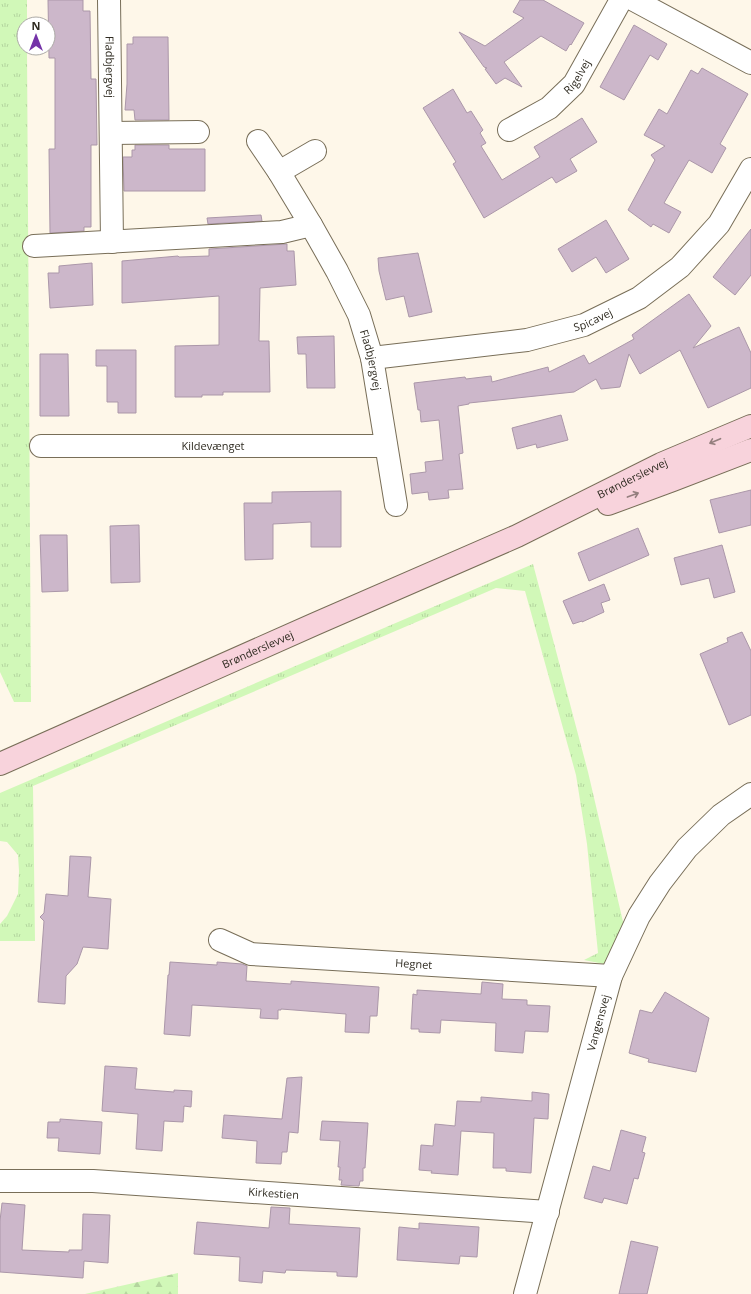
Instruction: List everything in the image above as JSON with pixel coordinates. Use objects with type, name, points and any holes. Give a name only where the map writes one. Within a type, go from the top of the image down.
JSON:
[{"type":"main road","name":"Brønderslevvej","points":[[0,764],[517,536],[661,464],[751,426]]},
{"type":"main road","name":"Brønderslevvej","points":[[517,536],[673,480],[751,450]]},
{"type":"street","name":"Fladbjergvej","points":[[109,0],[112,242]]},
{"type":"street","name":"Rigelvej","points":[[509,130],[549,108],[574,84],[621,0]]},
{"type":"street","points":[[634,0],[751,63]]},
{"type":"street","points":[[111,133],[198,132]]},
{"type":"street","name":"Fladbjergvej","points":[[258,141],[279,172],[311,225],[337,271],[358,314],[372,358],[396,505]]},
{"type":"street","points":[[279,172],[315,151]]},
{"type":"street","name":"Spicavej","points":[[372,358],[527,340],[584,325],[639,298],[680,267],[719,224],[751,169]]},
{"type":"street","points":[[34,246],[282,232],[311,225]]},
{"type":"street","name":"Kildevænget","points":[[41,446],[386,446]]},
{"type":"street","name":"Vangensvej","points":[[525,1294],[611,976],[639,916],[660,883],[687,848],[721,815],[751,794]]},
{"type":"street","name":"Hegnet","points":[[220,940],[251,954],[611,976]]},
{"type":"street","name":"Kirkestien","points":[[0,1181],[93,1181],[548,1212]]},
{"type":"green space","points":[[0,0],[27,0],[27,16],[16,16],[16,56],[27,56],[31,702],[14,702],[0,672]]},
{"type":"green space","points":[[533,564],[588,772],[624,926],[609,965],[584,960],[598,953],[587,844],[576,775],[525,591],[496,588],[33,786],[35,941],[0,941],[0,924],[7,916],[18,894],[19,871],[18,855],[7,842],[0,841],[0,793]]},
{"type":"green space","points":[[178,1273],[178,1294],[85,1294]]},
{"type":"building","points":[[48,0],[83,0],[83,11],[90,11],[91,79],[96,79],[97,145],[91,145],[91,227],[84,227],[84,231],[50,233],[49,149],[55,149],[55,58],[49,58],[49,56],[56,56],[56,16],[48,16]]},
{"type":"building","points":[[520,0],[543,0],[584,23],[566,51],[541,36],[504,62],[522,87],[505,78],[496,84],[485,69],[487,68],[484,67],[459,32],[485,46],[524,18],[513,12]]},
{"type":"building","points":[[634,25],[667,44],[658,60],[650,55],[624,100],[600,87]]},
{"type":"building","points":[[133,37],[168,37],[169,120],[135,120],[134,110],[125,110],[127,84],[127,44],[133,44]]},
{"type":"building","points":[[702,68],[748,94],[720,144],[726,148],[712,173],[689,160],[664,203],[681,212],[669,233],[653,224],[651,227],[628,210],[655,160],[651,155],[665,146],[644,135],[659,109],[667,114],[691,70],[698,74]]},
{"type":"building","points":[[453,89],[467,113],[471,111],[483,130],[480,133],[486,143],[481,146],[502,180],[540,157],[534,147],[582,118],[597,142],[570,159],[577,171],[556,183],[552,177],[484,218],[453,164],[456,162],[423,108]]},
{"type":"building","points":[[135,145],[169,145],[169,149],[205,149],[205,191],[124,191],[123,157],[132,157],[132,150],[135,150]]},
{"type":"building","points":[[261,215],[262,221],[208,224],[207,218]]},
{"type":"building","points":[[606,220],[629,259],[606,273],[596,257],[572,272],[558,249]]},
{"type":"building","points":[[751,229],[751,275],[735,295],[713,277]]},
{"type":"building","points":[[287,244],[287,251],[294,251],[296,285],[260,288],[259,341],[269,341],[270,392],[223,392],[223,395],[175,397],[175,346],[219,345],[219,296],[122,303],[122,261],[178,256],[209,256],[209,249]]},
{"type":"building","points":[[418,253],[432,312],[409,317],[404,296],[386,300],[379,271],[378,258]]},
{"type":"building","points":[[92,263],[93,305],[50,308],[48,273],[59,273],[59,266]]},
{"type":"building","points":[[689,294],[711,326],[693,348],[739,327],[751,353],[751,388],[708,408],[680,350],[640,374],[629,354],[620,387],[601,389],[596,379],[574,392],[469,403],[458,406],[463,453],[459,454],[463,489],[448,490],[449,498],[429,500],[428,492],[412,494],[410,474],[426,472],[425,462],[443,460],[439,420],[421,422],[414,383],[465,377],[466,379],[491,376],[492,382],[548,367],[549,372],[584,355],[589,364],[634,339],[632,335]]},
{"type":"building","points":[[334,336],[335,388],[307,388],[306,354],[298,354],[297,337]]},
{"type":"building","points":[[96,350],[136,350],[136,413],[118,413],[118,402],[107,402],[107,366],[96,366]]},
{"type":"building","points":[[40,354],[68,354],[69,416],[40,416]]},
{"type":"building","points":[[561,415],[568,440],[537,448],[536,444],[517,449],[512,428]]},
{"type":"building","points":[[751,490],[751,525],[719,533],[710,500]]},
{"type":"building","points":[[341,491],[341,547],[311,547],[311,522],[273,524],[273,559],[245,560],[244,503],[272,503],[272,492]]},
{"type":"building","points":[[139,525],[140,582],[111,583],[110,526]]},
{"type":"building","points":[[638,528],[649,555],[589,581],[578,553]]},
{"type":"building","points":[[40,535],[67,535],[68,591],[42,592]]},
{"type":"building","points":[[722,545],[735,592],[714,598],[709,578],[681,585],[674,558]]},
{"type":"building","points":[[604,584],[610,600],[601,603],[604,612],[582,622],[573,624],[563,601]]},
{"type":"building","points":[[742,632],[751,651],[751,715],[729,725],[700,654],[728,642],[727,638]]},
{"type":"building","points":[[70,856],[91,857],[88,897],[111,899],[108,949],[83,947],[77,964],[66,976],[65,1004],[38,1002],[44,921],[40,917],[44,913],[46,894],[68,896]]},
{"type":"building","points":[[170,962],[217,965],[217,962],[242,964],[247,966],[246,981],[291,984],[291,981],[379,987],[377,1016],[370,1016],[369,1033],[345,1032],[346,1014],[281,1009],[278,1010],[278,1019],[260,1018],[261,1009],[192,1005],[190,1036],[164,1034]]},
{"type":"building","points":[[482,982],[503,984],[502,999],[527,1000],[527,1005],[550,1006],[548,1032],[525,1031],[523,1053],[495,1051],[496,1023],[441,1020],[440,1033],[419,1032],[419,1029],[411,1029],[413,994],[417,995],[417,990],[481,994]]},
{"type":"building","points":[[665,992],[709,1018],[696,1072],[648,1062],[649,1059],[629,1053],[640,1010],[652,1013]]},
{"type":"building","points":[[105,1066],[137,1068],[135,1089],[174,1092],[174,1090],[192,1091],[191,1107],[184,1106],[183,1122],[164,1121],[162,1151],[136,1149],[138,1114],[102,1111]]},
{"type":"building","points":[[302,1077],[298,1133],[289,1132],[287,1152],[282,1152],[281,1164],[256,1163],[257,1141],[222,1138],[224,1115],[282,1119],[287,1078]]},
{"type":"building","points":[[532,1092],[549,1094],[548,1119],[534,1118],[531,1173],[506,1171],[506,1168],[493,1168],[494,1133],[461,1131],[458,1175],[431,1173],[432,1171],[419,1170],[421,1145],[433,1146],[435,1124],[455,1126],[457,1101],[481,1102],[481,1097],[532,1101]]},
{"type":"building","points":[[60,1119],[102,1122],[100,1154],[58,1151],[59,1138],[47,1138],[48,1122],[60,1122]]},
{"type":"building","points":[[322,1121],[368,1123],[365,1168],[363,1168],[363,1181],[360,1181],[359,1186],[341,1185],[342,1180],[339,1180],[340,1167],[338,1167],[340,1141],[320,1140]]},
{"type":"building","points":[[621,1130],[646,1137],[642,1152],[645,1153],[638,1179],[634,1178],[627,1204],[604,1198],[602,1203],[584,1198],[593,1166],[610,1171]]},
{"type":"building","points":[[2,1203],[25,1205],[22,1250],[69,1252],[69,1250],[82,1250],[83,1214],[110,1215],[108,1263],[84,1261],[83,1278],[0,1272],[0,1221]]},
{"type":"building","points":[[271,1207],[290,1208],[289,1224],[360,1228],[357,1277],[337,1276],[337,1272],[286,1270],[285,1273],[263,1271],[262,1283],[239,1281],[240,1257],[194,1254],[197,1222],[269,1228]]},
{"type":"building","points":[[419,1223],[479,1227],[477,1257],[460,1256],[459,1264],[397,1260],[399,1227],[419,1229]]},
{"type":"building","points":[[631,1241],[658,1247],[647,1294],[619,1294]]}]
